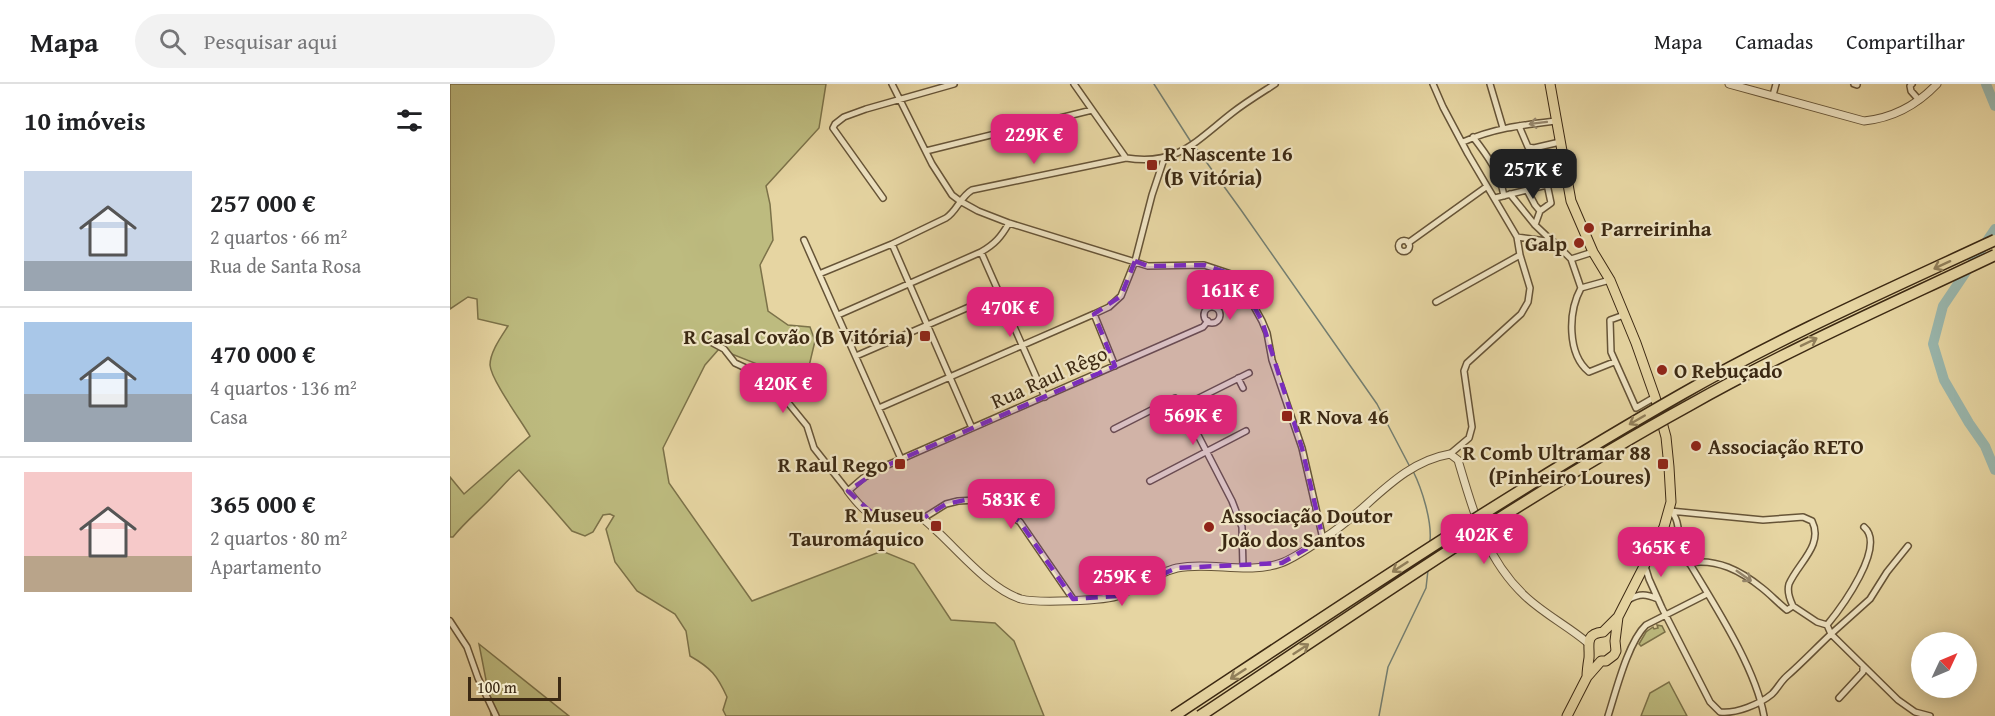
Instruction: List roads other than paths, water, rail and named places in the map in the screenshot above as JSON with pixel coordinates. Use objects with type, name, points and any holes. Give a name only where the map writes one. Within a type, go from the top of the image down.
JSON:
[{"type":"highway","points":[[1174,716],[1451,533],[1558,466],[1684,392],[1797,333],[1995,240]]},
{"type":"highway","points":[[1200,716],[1448,552],[1561,480],[1688,405],[1803,345],[1995,255]]},
{"type":"main road","points":[[1550,84],[1571,201],[1593,252],[1610,280],[1655,397],[1666,437],[1670,489],[1670,511],[1664,527],[1618,616],[1593,641],[1587,677]]},
{"type":"main road","points":[[1567,716],[1587,677],[1601,662],[1614,655],[1618,616]]},
{"type":"main road","points":[[1593,641],[1612,636],[1615,640]]},
{"type":"main road","points":[[1593,641],[1596,660],[1601,662]]},
{"type":"street","points":[[892,84],[946,186],[960,201],[1009,223],[1148,266],[1204,265],[1219,268],[1231,274],[1241,284],[1267,333],[1272,360],[1302,448],[1323,539]]},
{"type":"street","points":[[884,198],[833,128],[835,123],[844,117],[954,84]]},
{"type":"street","points":[[1074,84],[1126,158]]},
{"type":"street","points":[[819,274],[892,244],[946,218],[953,214],[964,195],[972,190],[1126,158],[1164,159],[1187,149],[1234,111],[1275,84]]},
{"type":"street","points":[[922,519],[980,572],[1012,595],[1022,599],[1036,601],[1117,596],[1148,579],[1176,568],[1196,565],[1243,568],[1281,563],[1344,525],[1404,472],[1441,455],[1450,454],[1469,438],[1472,427],[1464,370],[1467,363],[1521,314],[1528,302],[1530,288],[1517,237],[1495,198],[1486,187],[1433,84]]},
{"type":"street","points":[[1490,84],[1503,128]]},
{"type":"street","points":[[1729,84],[1864,120],[1878,120],[1895,114],[1919,100],[1937,84]]},
{"type":"street","points":[[1773,95],[1776,84]]},
{"type":"street","points":[[1912,84],[1911,91],[1919,100]]},
{"type":"street","points":[[926,151],[1092,110]]},
{"type":"street","points":[[1463,142],[1503,128],[1556,121]]},
{"type":"street","points":[[1520,126],[1528,147],[1534,148],[1560,142]]},
{"type":"street","points":[[1473,137],[1501,180],[1507,195],[1571,258],[1581,288]]},
{"type":"street","points":[[879,408],[1109,307],[1121,296],[1135,261],[1164,159]]},
{"type":"street","points":[[1495,198],[1567,180]]},
{"type":"street","points":[[1534,224],[1540,211],[1551,203],[1547,184]]},
{"type":"street","points":[[1408,243],[1486,187]]},
{"type":"street","points":[[1527,189],[1540,211]]},
{"type":"street","points":[[838,315],[981,252],[994,245],[1009,223]]},
{"type":"street","points":[[1517,237],[1554,242]]},
{"type":"street","points":[[804,240],[901,459]]},
{"type":"street","points":[[892,244],[972,428]]},
{"type":"street","points":[[981,252],[1045,397]]},
{"type":"street","points":[[1571,258],[1593,252]]},
{"type":"street","points":[[1436,302],[1520,255]]},
{"type":"street","points":[[1610,280],[1581,288],[1577,294],[1572,339],[1581,366],[1589,372],[1614,362]]},
{"type":"street","points":[[856,356],[999,294]]},
{"type":"street","points":[[1094,314],[1115,366]]},
{"type":"street","points":[[1624,315],[1610,321],[1611,352],[1614,362],[1636,408],[1655,397]]},
{"type":"street","name":"Rua Raul Rêgo","points":[[848,491],[863,478],[901,459],[1203,327],[1208,321]]},
{"type":"street","points":[[711,342],[724,349],[735,363],[763,376],[772,383],[807,426],[814,448],[866,512],[874,515],[922,519],[946,504],[958,501],[977,500],[998,506],[1020,522],[1073,599]]},
{"type":"street","points":[[1183,406],[1249,373]]},
{"type":"street","points":[[1238,378],[1243,388]]},
{"type":"street","points":[[1114,429],[1175,398],[1183,406],[1232,501],[1242,527],[1243,568]]},
{"type":"street","points":[[1150,481],[1246,431]]},
{"type":"street","points":[[1450,454],[1458,460],[1486,545],[1503,571],[1530,600],[1556,621],[1593,641]]},
{"type":"street","points":[[1670,511],[1676,515],[1679,545],[1739,650],[1762,700],[1764,716]]},
{"type":"street","points":[[1670,511],[1763,520],[1803,517],[1812,520],[1816,535],[1811,550],[1788,585],[1789,598],[1792,606],[1817,622],[1827,625]]},
{"type":"street","points":[[1827,625],[1865,565],[1871,541],[1870,534],[1864,527]]},
{"type":"street","points":[[1645,564],[1653,590],[1715,708],[1720,712],[1732,712],[1773,693],[1785,677],[1870,599],[1887,572],[1908,546]]},
{"type":"street","points":[[1689,562],[1701,561],[1736,570],[1763,588],[1787,610],[1792,606]]},
{"type":"street","points":[[1634,584],[1644,583],[1653,590]]},
{"type":"street","points":[[1626,601],[1640,594],[1648,594],[1658,599]]},
{"type":"street","points":[[1608,716],[1636,638],[1646,626],[1707,594]]},
{"type":"street","points":[[450,621],[467,647],[478,678],[496,716]]},
{"type":"street","points":[[1827,625],[1830,634],[1898,700],[1915,712],[1930,716]]},
{"type":"street","points":[[1839,698],[1863,672],[1863,668]]},
{"type":"waterway","points":[[1154,84],[1191,142]]},
{"type":"waterway","points":[[1986,84],[1995,106]]},
{"type":"waterway","points":[[1194,145],[1377,404],[1410,467]]},
{"type":"waterway","points":[[1995,229],[1943,306],[1933,344],[1944,380],[1985,446],[1995,470]]},
{"type":"waterway","points":[[1413,471],[1426,505],[1430,541]]},
{"type":"waterway","points":[[1379,716],[1388,667],[1426,588],[1428,570]]},
{"type":"place","name":"R Nascente 16 (B Vitória)","points":[[1152,165]]},
{"type":"place","name":"Parreirinha","points":[[1589,228]]},
{"type":"place","name":"Galp","points":[[1579,243]]},
{"type":"place","name":"R Casal Covão (B Vitória)","points":[[925,336]]},
{"type":"place","name":"O Rebuçado","points":[[1662,370]]},
{"type":"place","name":"R Nova 46","points":[[1287,416]]},
{"type":"place","name":"Associação RETO","points":[[1696,446]]},
{"type":"place","name":"R Raul Rego","points":[[900,464]]},
{"type":"place","name":"R Comb Ultramar 88 (Pinheiro Loures)","points":[[1663,464]]},
{"type":"place","name":"R Museu Tauromáquico","points":[[936,526]]},
{"type":"place","name":"Associação Doutor João dos Santos","points":[[1209,527]]}]
